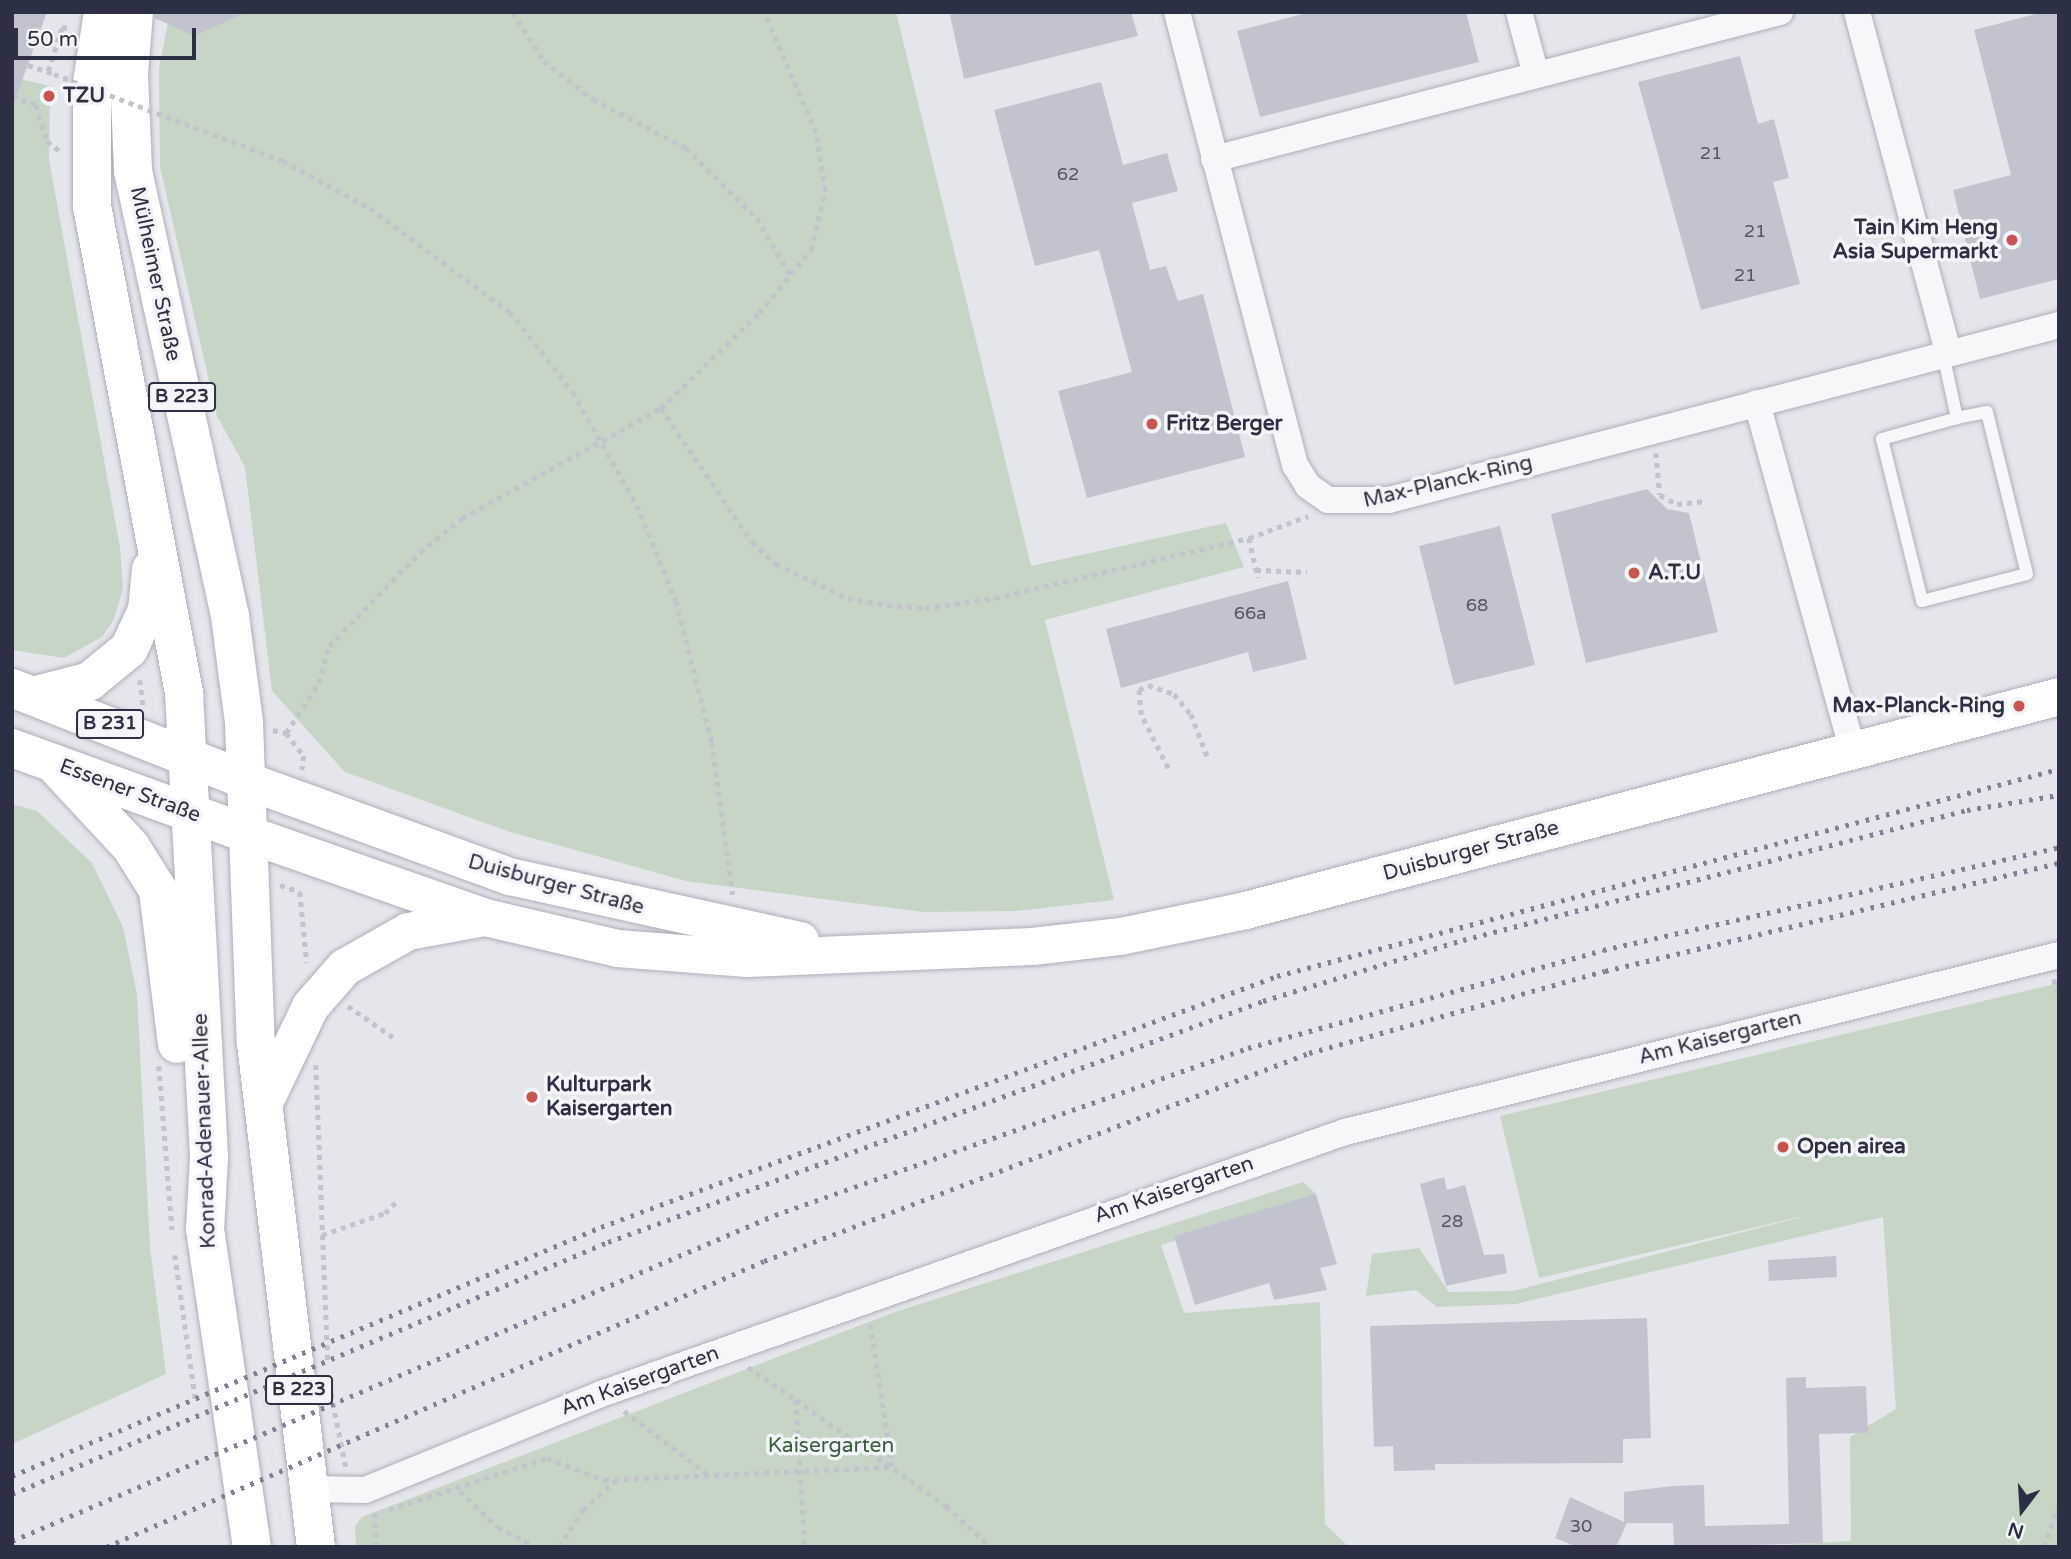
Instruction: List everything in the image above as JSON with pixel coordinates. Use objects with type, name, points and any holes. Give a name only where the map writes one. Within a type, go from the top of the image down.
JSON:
[{"type":"main road","name":"B 223","points":[[103,12],[89,149],[97,240],[153,518],[184,694],[187,754]]},
{"type":"main road","name":"Mülheimer Straße","points":[[134,12],[129,74],[133,171],[230,616],[248,781]]},
{"type":"main road","points":[[22,692],[90,681],[138,636],[148,600],[153,518]]},
{"type":"main road","name":"B 231","points":[[22,692],[187,754],[248,781]]},
{"type":"main road","name":"Duisburger Straße","points":[[248,834],[485,917],[606,946],[692,956],[1032,946],[1159,929],[2059,696]]},
{"type":"main road","name":"Essener Straße","points":[[12,748],[248,834]]},
{"type":"main road","name":"Konrad-Adenauer-Allee","points":[[187,754],[209,1158],[184,1237],[252,1547]]},
{"type":"main road","points":[[53,763],[131,847],[158,890],[186,1157],[184,1237]]},
{"type":"main road","name":"B 223","points":[[248,781],[248,834],[264,1102],[331,1490],[316,1547]]},
{"type":"main road","name":"Duisburger Straße","points":[[248,781],[509,876],[738,930],[874,951]]},
{"type":"main road","points":[[264,1102],[310,1006],[344,967],[408,931],[485,917]]},
{"type":"street","points":[[1177,12],[1295,465],[1308,486],[1328,500]]},
{"type":"street","points":[[1519,12],[1536,75]]},
{"type":"street","points":[[1214,159],[1780,12]]},
{"type":"street","points":[[1857,12],[1945,353]]},
{"type":"street","name":"Max-Planck-Ring","points":[[1328,500],[1380,502],[2059,325]]},
{"type":"street","points":[[1758,403],[1852,748]]},
{"type":"street","name":"Am Kaisergarten","points":[[331,1490],[365,1490],[601,1394],[1345,1132],[2059,955]]},
{"type":"lane","points":[[1945,353],[1957,418]]},
{"type":"lane","points":[[1987,412],[2027,574],[1922,601],[1882,439],[1957,418],[1987,412]]},
{"type":"path","points":[[513,12],[544,61],[593,99],[686,148],[757,218],[792,278]]},
{"type":"path","points":[[286,733],[319,683],[329,646],[420,552],[462,518],[604,443],[661,408],[792,278],[821,225],[825,191],[816,133],[764,12]]},
{"type":"path","points":[[48,71],[62,27]]},
{"type":"path","points":[[29,65],[283,161],[370,208],[510,312],[604,443],[676,601],[712,742],[738,930]]},
{"type":"path","points":[[12,97],[36,105],[47,141],[60,151],[89,149]]},
{"type":"path","points":[[661,408],[752,542],[805,582],[848,598],[925,608],[963,604],[1297,525],[1328,500]]},
{"type":"path","points":[[1651,431],[1660,495],[1676,504],[1704,501]]},
{"type":"path","points":[[1250,538],[1258,578]]},
{"type":"path","points":[[1256,570],[1307,572]]},
{"type":"path","points":[[1168,768],[1141,715],[1139,690],[1148,685],[1174,694],[1191,714],[1208,758]]},
{"type":"path","points":[[339,999],[393,1037]]},
{"type":"path","points":[[158,1049],[184,1237],[197,1408]]},
{"type":"path","points":[[318,1056],[313,1099],[328,1369]]},
{"type":"path","points":[[322,1236],[385,1213],[396,1202]]},
{"type":"path","points":[[866,1300],[892,1466]]},
{"type":"path","points":[[724,1350],[892,1466],[991,1547]]},
{"type":"path","points":[[329,1381],[331,1490],[351,1518],[460,1491],[547,1458],[617,1479],[802,1473],[892,1466]]},
{"type":"path","points":[[601,1394],[710,1476]]},
{"type":"path","points":[[796,1400],[805,1547]]},
{"type":"path","points":[[559,1547],[583,1510],[617,1479]]},
{"type":"path","points":[[460,1491],[498,1527],[536,1547]]},
{"type":"path","points":[[2044,1547],[2059,1503]]},
{"type":"path","points":[[375,1513],[376,1547]]},
{"type":"green space","points":[[170,12],[896,12],[1031,566],[1226,523],[1244,567],[1045,620],[1114,900],[1016,911],[923,912],[686,881],[507,831],[345,772],[272,691],[245,467],[217,416],[160,167],[159,69]]},
{"type":"green space","points":[[12,77],[50,86],[49,160],[120,547],[123,589],[114,619],[102,637],[64,658],[12,650]]},
{"type":"green space","points":[[12,804],[37,811],[92,863],[123,927],[137,994],[150,1247],[166,1374],[12,1444]]},
{"type":"green space","points":[[2059,983],[2059,1547],[1752,1547],[1851,1541],[1850,1437],[1896,1409],[1883,1217],[1516,1304],[1437,1307],[1416,1290],[1366,1296],[1372,1254],[1419,1248],[1449,1292],[1513,1291],[1821,1212],[1539,1278],[1500,1116]]},
{"type":"green space","name":"Kaisergarten","points":[[1303,1182],[1316,1194],[1161,1245],[1184,1313],[1320,1302],[1325,1524],[1349,1547],[356,1547],[355,1526],[362,1517],[892,1313]]},
{"type":"building","points":[[12,12],[47,12],[15,100],[12,100]]},
{"type":"building","points":[[156,12],[247,12],[194,36],[155,18]]},
{"type":"building","points":[[960,12],[1131,12],[1138,36],[964,79],[950,15]]},
{"type":"building","points":[[1310,12],[1466,12],[1479,62],[1260,117],[1237,31]]},
{"type":"building","points":[[2044,12],[2059,12],[2059,279],[1980,299],[1953,190],[2011,175],[1974,30]]},
{"type":"building","points":[[1740,56],[1758,124],[1774,119],[1789,178],[1773,182],[1800,284],[1701,310],[1638,82]]},
{"type":"building","points":[[1101,82],[1123,165],[1167,153],[1178,191],[1132,203],[1150,270],[1166,266],[1178,301],[1203,294],[1245,457],[1087,498],[1058,391],[1132,372],[1099,250],[1035,266],[994,110]]},
{"type":"building","name":"A.T.U","points":[[1647,489],[1667,509],[1689,513],[1718,632],[1586,663],[1551,514]]},
{"type":"building","points":[[1500,526],[1535,665],[1454,685],[1419,546]]},
{"type":"building","points":[[1288,581],[1307,659],[1253,672],[1248,652],[1121,688],[1106,629]]},
{"type":"building","points":[[1444,1177],[1447,1190],[1465,1185],[1484,1255],[1504,1254],[1507,1273],[1446,1286],[1420,1184]]},
{"type":"building","points":[[1316,1194],[1337,1264],[1320,1268],[1327,1290],[1274,1300],[1269,1283],[1195,1305],[1174,1236]]},
{"type":"building","points":[[1836,1256],[1837,1277],[1769,1281],[1768,1260]]},
{"type":"building","points":[[1647,1318],[1651,1438],[1623,1439],[1623,1463],[1435,1464],[1435,1470],[1394,1471],[1393,1446],[1374,1447],[1370,1326]]},
{"type":"building","points":[[1806,1377],[1806,1388],[1866,1386],[1868,1433],[1819,1434],[1823,1543],[1674,1547],[1673,1523],[1627,1523],[1616,1547],[1577,1547],[1555,1538],[1570,1497],[1624,1522],[1624,1492],[1672,1486],[1704,1485],[1705,1526],[1789,1524],[1786,1378]]},
{"type":"railway","points":[[12,1476],[601,1227],[1277,976],[2059,769]]},
{"type":"railway","points":[[12,1494],[608,1242],[1263,1001],[1463,940],[1967,810],[2059,795]]},
{"type":"railway","points":[[12,1541],[775,1215],[1248,1048],[1603,950],[2059,847]]},
{"type":"railway","points":[[106,1547],[764,1261],[1309,1053],[1605,971],[2059,863]]},
{"type":"place","name":"TZU","points":[[49,96]]},
{"type":"place","name":"Tain Kim Heng Asia Supermarkt","points":[[2012,240]]},
{"type":"place","name":"Fritz Berger","points":[[1152,424]]},
{"type":"place","name":"A.T.U","points":[[1634,573]]},
{"type":"place","name":"Max-Planck-Ring","points":[[2019,706]]},
{"type":"place","name":"Kulturpark Kaisergarten","points":[[532,1097]]},
{"type":"place","name":"Open airea","points":[[1783,1147]]}]
